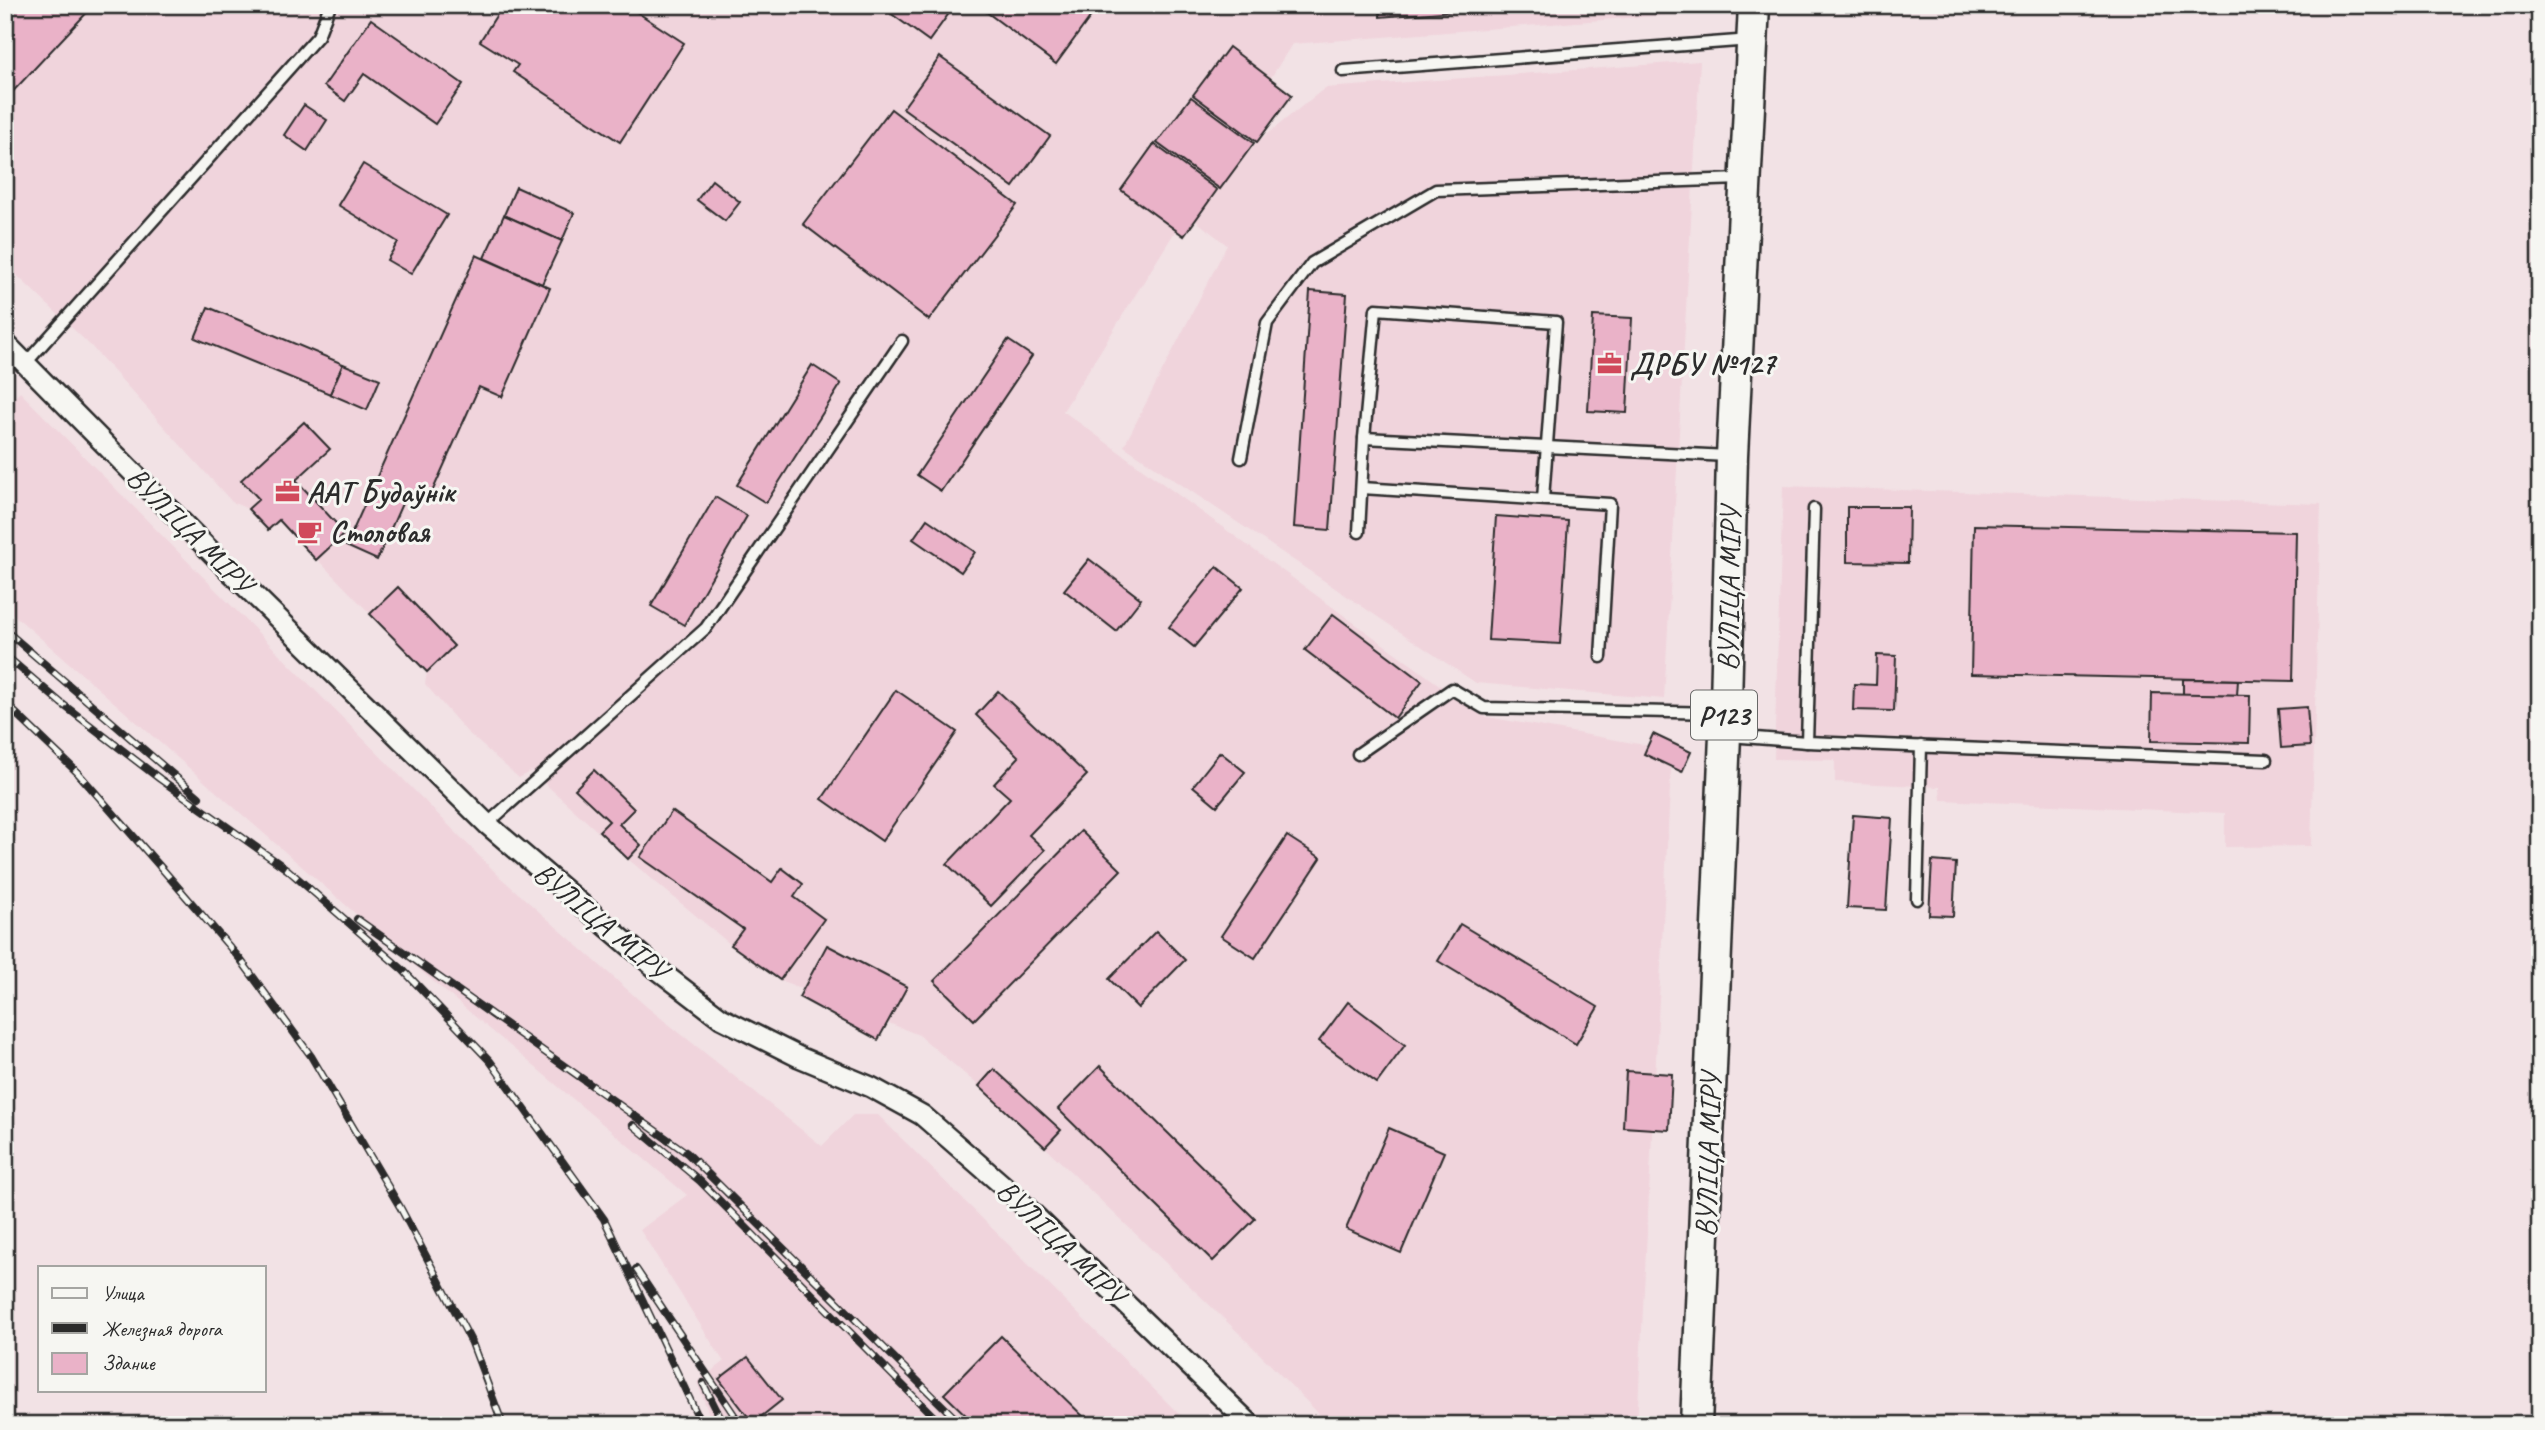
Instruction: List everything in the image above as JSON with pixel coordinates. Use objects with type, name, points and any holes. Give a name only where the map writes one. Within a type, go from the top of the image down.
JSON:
[{"type":"main road","name":"ВУЛІЦА МІРУ","points":[[1696,1425],[1726,705],[1732,456],[1754,5]]},
{"type":"street","name":"ВУЛІЦА МІРУ","points":[[5,343],[487,824],[657,970],[721,1018],[799,1057],[871,1087],[922,1115],[1007,1189],[1251,1425]]},
{"type":"lane","points":[[26,363],[318,36],[330,5]]},
{"type":"lane","points":[[1343,71],[1751,40]]},
{"type":"lane","points":[[1241,458],[1267,323],[1312,263],[1436,190],[1745,179]]},
{"type":"lane","points":[[1359,532],[1364,438],[1376,309],[1556,322],[1543,499]]},
{"type":"lane","points":[[487,824],[706,628],[902,341]]},
{"type":"lane","points":[[1364,438],[1732,456]]},
{"type":"lane","points":[[1362,488],[1610,504],[1601,657]]},
{"type":"lane","points":[[1807,742],[1814,509]]},
{"type":"lane","points":[[1358,754],[1452,689],[1484,708],[1724,724],[1807,742],[2266,760]]},
{"type":"lane","points":[[1917,899],[1921,746]]},
{"type":"shaded area","points":[[5,5],[1666,5],[1666,15],[1292,44],[1063,411],[1482,716],[1672,750],[1637,1425],[1330,1425],[1245,1339],[1045,1147],[1060,1129],[995,1069],[979,1086],[919,1035],[780,980],[731,945],[628,859],[531,771],[519,778],[466,731],[425,684],[427,672],[279,520],[268,530],[248,509],[232,502],[91,346],[5,264]]},
{"type":"shaded area","name":"ДРБУ №127","points":[[1700,61],[1664,699],[1476,683],[1124,446],[1227,245],[1195,220],[1257,142],[1325,88]]},
{"type":"shaded area","points":[[20,392],[501,878],[647,1007],[822,1146],[853,1115],[878,1115],[1190,1425],[713,1425],[697,1382],[724,1362],[640,1230],[687,1195],[428,977],[5,607],[5,407]]},
{"type":"shaded area","points":[[1783,486],[2321,504],[2311,846],[2225,847],[2225,813],[1941,800],[1940,787],[1835,782],[1835,760],[1774,759]]},
{"type":"building","points":[[5,5],[94,5],[5,100]]},
{"type":"building","points":[[503,5],[626,5],[684,43],[620,142],[513,72],[518,65],[480,41]]},
{"type":"building","points":[[889,5],[955,5],[929,41],[886,10]]},
{"type":"building","points":[[977,5],[1099,5],[1056,64]]},
{"type":"building","points":[[1380,5],[1529,5],[1380,17]]},
{"type":"building","points":[[371,19],[463,84],[435,124],[364,74],[345,101],[324,86]]},
{"type":"building","points":[[1229,47],[1292,95],[1257,142],[1193,95]]},
{"type":"building","points":[[940,57],[1050,136],[1013,187],[903,108]]},
{"type":"building","points":[[1191,97],[1254,143],[1220,189],[1157,143]]},
{"type":"building","points":[[304,105],[327,120],[307,151],[284,135]]},
{"type":"building","points":[[891,109],[1017,205],[929,320],[803,224]]},
{"type":"building","points":[[1154,144],[1217,190],[1184,236],[1121,190]]},
{"type":"building","points":[[363,164],[447,215],[411,274],[387,260],[398,242],[338,205]]},
{"type":"building","points":[[712,180],[740,202],[725,221],[697,200]]},
{"type":"building","points":[[516,187],[574,213],[562,241],[504,215]]},
{"type":"building","points":[[504,215],[562,241],[542,284],[484,258]]},
{"type":"building","points":[[476,255],[550,288],[502,397],[479,387],[429,499],[408,490],[377,560],[346,546]]},
{"type":"building","points":[[1310,291],[1347,294],[1330,530],[1294,527]]},
{"type":"building","points":[[208,307],[343,364],[330,394],[195,338]]},
{"type":"building","name":"ДРБУ №127","points":[[1593,316],[1632,318],[1627,413],[1588,411]]},
{"type":"building","points":[[1008,340],[1032,356],[941,491],[917,475]]},
{"type":"building","points":[[343,364],[380,379],[367,410],[330,394]]},
{"type":"building","points":[[812,365],[841,384],[766,503],[737,485]]},
{"type":"building","points":[[304,422],[330,449],[296,480],[345,533],[316,560],[279,520],[268,530],[248,509],[259,499],[241,480]]},
{"type":"building","points":[[715,497],[747,516],[684,625],[651,606]]},
{"type":"building","points":[[1847,507],[1909,507],[1908,563],[1847,562]]},
{"type":"building","points":[[1496,516],[1568,521],[1560,644],[1488,640]]},
{"type":"building","points":[[927,519],[975,552],[961,572],[913,539]]},
{"type":"building","points":[[1974,525],[2296,532],[2293,681],[1971,674]]},
{"type":"building","points":[[1089,559],[1141,599],[1116,631],[1064,590]]},
{"type":"building","points":[[1217,567],[1243,588],[1194,647],[1169,627]]},
{"type":"building","points":[[398,587],[454,646],[427,672],[370,614]]},
{"type":"building","points":[[1333,614],[1422,681],[1395,718],[1305,650]]},
{"type":"building","points":[[1877,655],[1896,656],[1894,711],[1853,710],[1854,684],[1876,685]]},
{"type":"building","points":[[2183,679],[2238,680],[2237,695],[2183,694]]},
{"type":"building","points":[[896,690],[957,732],[882,841],[822,799]]},
{"type":"building","points":[[998,691],[1087,775],[1029,835],[1045,850],[991,906],[947,864],[1010,798],[994,784],[1019,757],[976,715]]},
{"type":"building","points":[[2152,693],[2250,695],[2249,743],[2151,741]]},
{"type":"building","points":[[2307,707],[2310,746],[2281,748],[2278,709]]},
{"type":"building","points":[[1653,734],[1691,752],[1682,772],[1644,754]]},
{"type":"building","points":[[1220,752],[1245,772],[1217,806],[1193,786]]},
{"type":"building","points":[[594,770],[634,809],[619,824],[641,845],[628,859],[599,831],[609,821],[575,789]]},
{"type":"building","points":[[672,811],[772,882],[782,868],[803,884],[794,897],[824,919],[780,980],[731,945],[743,929],[640,857]]},
{"type":"building","points":[[1853,815],[1892,818],[1886,910],[1847,908]]},
{"type":"building","points":[[1081,831],[1121,870],[974,1020],[934,981]]},
{"type":"building","points":[[1287,836],[1321,858],[1255,958],[1221,936]]},
{"type":"building","points":[[1932,861],[1956,863],[1953,916],[1929,915]]},
{"type":"building","points":[[1460,924],[1598,1007],[1576,1044],[1438,961]]},
{"type":"building","points":[[1156,931],[1185,960],[1138,1008],[1109,979]]},
{"type":"building","points":[[827,945],[907,987],[878,1040],[799,997]]},
{"type":"building","points":[[1348,1002],[1405,1045],[1377,1083],[1319,1041]]},
{"type":"building","points":[[1100,1066],[1255,1219],[1213,1261],[1058,1109]]},
{"type":"building","points":[[994,1069],[1061,1130],[1045,1147],[979,1086]]},
{"type":"building","points":[[1626,1071],[1672,1074],[1669,1130],[1623,1127]]},
{"type":"building","points":[[1389,1128],[1444,1152],[1401,1253],[1346,1229]]},
{"type":"building","points":[[1001,1336],[1092,1425],[976,1425],[944,1394]]},
{"type":"building","points":[[748,1357],[782,1400],[753,1423],[719,1379]]},
{"type":"railway","points":[[5,630],[199,797]]},
{"type":"railway","points":[[5,655],[61,703],[160,779],[288,870],[403,970],[490,1061],[604,1219],[702,1425]]},
{"type":"railway","points":[[5,703],[77,772],[164,871],[240,959],[311,1056],[400,1207],[472,1343],[503,1425]]},
{"type":"railway","points":[[357,919],[687,1153],[962,1425]]},
{"type":"railway","points":[[633,1125],[700,1181],[942,1425]]},
{"type":"railway","points":[[636,1269],[741,1425]]},
{"type":"railway","points":[[703,1383],[724,1425]]},
{"type":"place","name":"ДРБУ №127","points":[[1610,364]]},
{"type":"place","name":"ААТ Будаўнік","points":[[287,492]]},
{"type":"place","name":"Столовая","points":[[310,532]]}]
